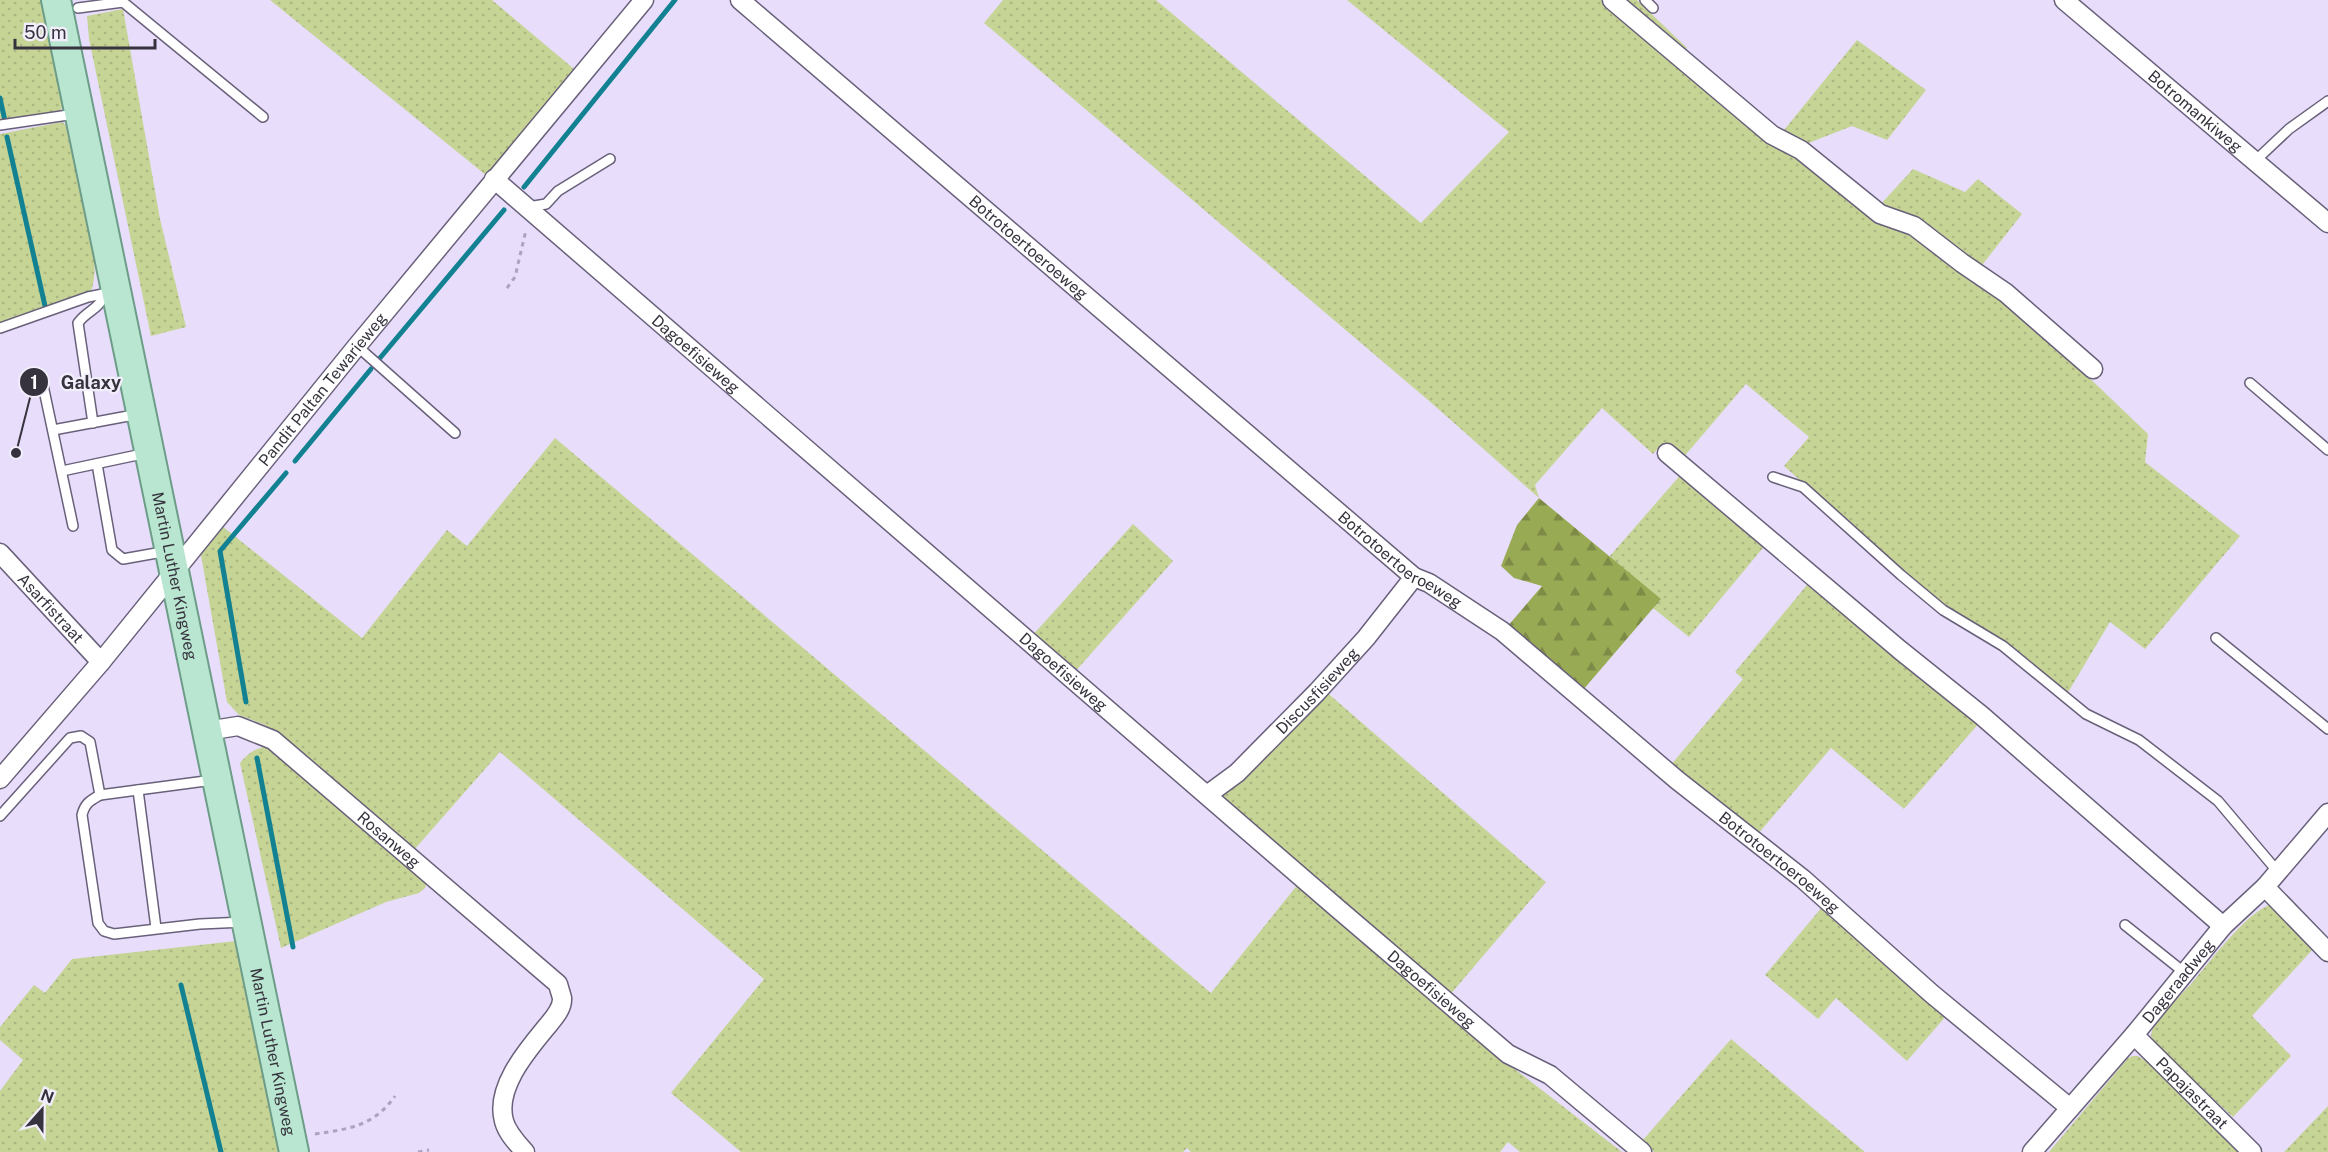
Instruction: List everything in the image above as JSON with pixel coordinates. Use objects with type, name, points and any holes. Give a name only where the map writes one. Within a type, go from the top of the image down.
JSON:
[{"type":"main road","name":"Martin Luther Kingweg","points":[[67,4],[80,113],[110,293],[142,414],[247,922],[302,1143]]},
{"type":"street","name":"Pandit Paltan Tewarieweg","points":[[0,779],[101,662],[172,562],[357,346],[494,178],[644,0]]},
{"type":"street","name":"Botrotoertoeroeweg","points":[[740,0],[1414,577],[1429,583],[1502,631],[1677,780],[1803,879],[1932,994],[2070,1108]]},
{"type":"street","points":[[1612,0],[1772,135],[1801,150],[1880,214],[1914,226],[1962,263],[2006,292],[2093,369]]},
{"type":"street","name":"Botromankiweg","points":[[2067,1],[2328,223]]},
{"type":"street","name":"Dagoefisieweg","points":[[494,178],[1508,1054],[1550,1075],[1642,1152]]},
{"type":"street","points":[[1666,453],[1900,650],[1981,715],[2223,926]]},
{"type":"street","name":"Asarfistraat","points":[[0,552],[101,662]]},
{"type":"street","name":"Discusfisieweg","points":[[1207,795],[1237,773],[1317,692],[1366,638],[1414,577]]},
{"type":"street","name":"Rosanweg","points":[[207,730],[238,726],[273,740],[558,984],[562,999],[557,1015],[522,1059],[507,1086],[502,1105],[503,1120],[507,1131],[525,1152]]},
{"type":"street","name":"Dageraadweg","points":[[2032,1152],[2134,1035],[2223,926],[2265,887],[2328,813]]},
{"type":"street","points":[[2265,887],[2328,952]]},
{"type":"street","name":"Papajastraat","points":[[2134,1035],[2252,1152]]},
{"type":"lane","points":[[1645,0],[1653,8]]},
{"type":"lane","points":[[67,4],[123,2],[263,117]]},
{"type":"lane","points":[[2255,161],[2289,129],[2328,101]]},
{"type":"lane","points":[[0,125],[80,113]]},
{"type":"lane","points":[[525,207],[546,204],[558,191],[610,159]]},
{"type":"lane","points":[[0,328],[88,297],[110,293]]},
{"type":"lane","points":[[93,423],[78,323],[83,315],[100,305],[110,293]]},
{"type":"lane","points":[[357,346],[455,434]]},
{"type":"lane","points":[[41,376],[73,526]]},
{"type":"lane","points":[[2250,384],[2328,450]]},
{"type":"lane","points":[[53,430],[142,414]]},
{"type":"lane","points":[[62,471],[150,453]]},
{"type":"lane","points":[[97,464],[112,550],[123,559],[172,562]]},
{"type":"lane","points":[[1773,477],[1803,486],[1900,575],[1943,610],[2002,646],[2086,714],[2139,740],[2218,801],[2278,872]]},
{"type":"lane","points":[[2216,638],[2328,729]]},
{"type":"lane","points":[[0,816],[70,738],[81,736],[90,742],[100,795]]},
{"type":"lane","points":[[217,780],[100,795],[88,802],[82,815],[98,923],[104,931],[114,934],[156,928],[247,922]]},
{"type":"lane","points":[[138,790],[156,928]]},
{"type":"lane","points":[[2125,925],[2185,973]]},
{"type":"path","points":[[507,288],[515,277],[526,232],[525,207]]},
{"type":"path","points":[[302,1143],[348,1130],[378,1116],[395,1096]]},
{"type":"path","points":[[418,1152],[429,1150]]},
{"type":"green space","points":[[0,0],[43,0],[61,99],[60,113],[0,124]]},
{"type":"green space","points":[[270,0],[492,0],[574,69],[487,176]]},
{"type":"green space","points":[[1003,0],[1156,0],[1421,223],[1509,132],[1347,0],[1604,0],[2006,298],[2148,434],[2145,462],[2240,536],[2145,649],[2110,622],[2067,694],[1905,574],[1784,466],[1809,437],[1746,384],[1682,459],[1662,444],[1653,454],[1602,408],[1535,485],[1539,498],[1428,400],[984,23]]},
{"type":"green space","points":[[1617,0],[1637,0],[1687,48],[1681,55]]},
{"type":"green space","points":[[123,9],[160,219],[186,327],[151,336],[89,39],[87,16]]},
{"type":"green space","points":[[1857,40],[1926,90],[1887,140],[1852,126],[1806,144],[1780,135]]},
{"type":"green space","points":[[62,122],[68,127],[94,254],[91,292],[0,331],[0,134]]},
{"type":"green space","points":[[1913,169],[1965,192],[1978,179],[2022,214],[1979,269],[1879,206]]},
{"type":"green space","points":[[555,438],[1211,993],[1298,884],[1503,1060],[1622,1152],[1520,1152],[1508,1142],[1500,1152],[1191,1152],[1187,1148],[1183,1152],[741,1152],[671,1093],[764,979],[500,752],[414,850],[265,725],[239,715],[227,702],[200,550],[222,526],[362,638],[447,530],[467,546]]},
{"type":"green space","points":[[1683,472],[1767,543],[1689,637],[1653,608],[1660,599],[1609,557]]},
{"type":"green space","points":[[1539,498],[1661,599],[1583,690],[1507,627],[1542,586],[1514,578],[1501,566],[1517,525]]},
{"type":"green space","points":[[1133,524],[1173,561],[1073,674],[1031,637]]},
{"type":"green space","points":[[1811,580],[1981,721],[1904,809],[1831,748],[1758,834],[1670,766],[1743,679],[1735,672]]},
{"type":"green space","points":[[1324,690],[1546,882],[1449,996],[1226,804],[1222,796],[1224,787]]},
{"type":"green space","points":[[270,746],[427,882],[425,888],[419,893],[386,902],[281,948],[240,763],[253,751]]},
{"type":"green space","points":[[2269,905],[2314,948],[2252,1016],[2291,1056],[2233,1117],[2154,1045],[2151,1036],[2153,1025],[2227,940],[2249,918]]},
{"type":"green space","points":[[1823,906],[1947,1015],[1907,1061],[1836,998],[1818,1019],[1765,975]]},
{"type":"green space","points":[[236,941],[280,1152],[0,1152],[0,1091],[23,1060],[0,1040],[0,1027],[34,985],[45,993],[72,959]]},
{"type":"green space","points":[[1731,1039],[1865,1152],[1654,1152],[1642,1141]]},
{"type":"green space","points":[[2138,1056],[2147,1062],[2241,1152],[2049,1152],[2128,1058]]},
{"type":"green space","points":[[2328,1106],[2328,1152],[2284,1152]]},
{"type":"waterway","points":[[524,187],[675,0]]},
{"type":"waterway","points":[[0,98],[5,121]]},
{"type":"waterway","points":[[7,137],[45,306]]},
{"type":"waterway","points":[[380,358],[504,210]]},
{"type":"waterway","points":[[295,461],[371,369]]},
{"type":"waterway","points":[[246,702],[220,551],[286,473]]},
{"type":"waterway","points":[[257,758],[293,947]]},
{"type":"waterway","points":[[181,985],[221,1152]]},
{"type":"place","name":"Galaxy","points":[[16,453]]}]
